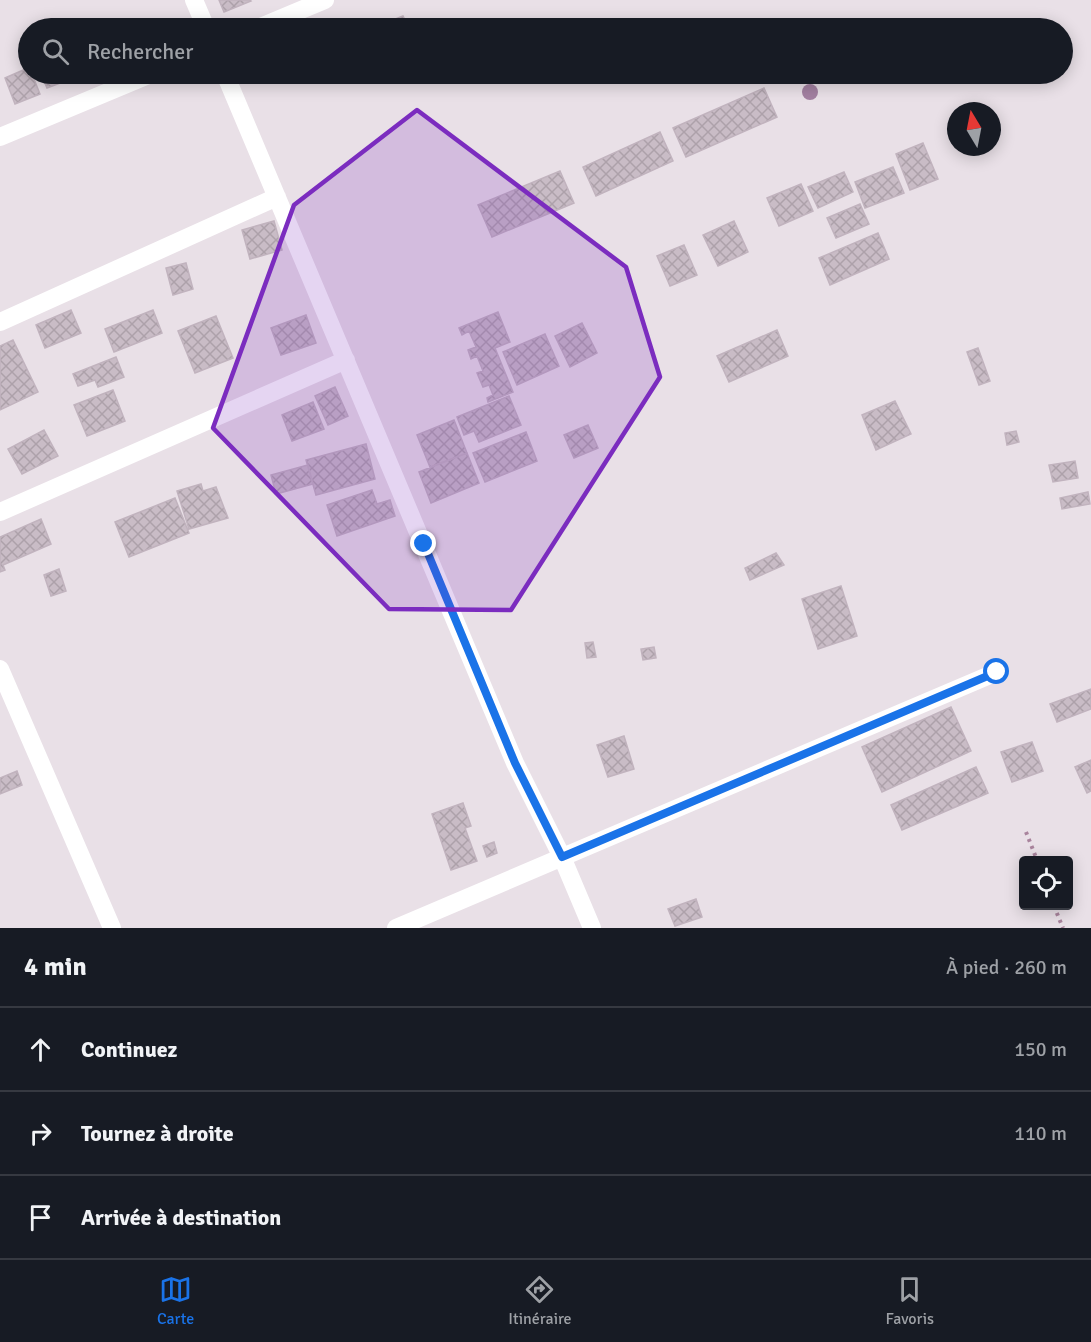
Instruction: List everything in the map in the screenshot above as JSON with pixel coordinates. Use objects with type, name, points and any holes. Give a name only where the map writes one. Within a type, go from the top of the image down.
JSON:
[{"type":"street","points":[[194,0],[202,18]]},
{"type":"street","points":[[282,18],[326,0]]},
{"type":"street","points":[[0,136],[127,84]]},
{"type":"street","points":[[229,84],[515,763],[562,857],[592,928]]},
{"type":"street","points":[[0,322],[277,197]]},
{"type":"street","points":[[0,512],[346,360]]},
{"type":"street","points":[[0,669],[6,703],[112,928]]},
{"type":"street","points":[[396,928],[997,672]]},
{"type":"path","points":[[1026,831],[1035,856]]},
{"type":"path","points":[[1056,910],[1063,928]]},
{"type":"highlighted area","points":[[417,110],[626,267],[660,377],[511,610],[389,609],[213,428],[294,205]]},
{"type":"building","points":[[219,0],[250,0],[251,1],[224,12]]},
{"type":"building","points":[[18,72],[18,84],[36,84],[40,94],[15,104],[5,78]]},
{"type":"building","points":[[45,84],[58,84],[47,88]]},
{"type":"building","points":[[764,88],[777,117],[686,157],[673,128]]},
{"type":"building","points":[[660,132],[673,161],[596,196],[583,167]]},
{"type":"building","points":[[923,143],[938,179],[910,190],[896,154]]},
{"type":"building","points":[[893,167],[904,193],[865,208],[855,182]]},
{"type":"building","points":[[560,171],[574,203],[492,237],[478,205]]},
{"type":"building","points":[[844,172],[853,192],[818,208],[808,187]]},
{"type":"building","points":[[801,184],[813,211],[779,226],[767,198]]},
{"type":"building","points":[[860,204],[869,224],[836,238],[827,218]]},
{"type":"building","points":[[274,221],[282,250],[250,259],[242,230]]},
{"type":"building","points":[[734,221],[748,252],[718,266],[703,235]]},
{"type":"building","points":[[878,233],[889,259],[830,285],[819,258]]},
{"type":"building","points":[[684,245],[697,275],[670,286],[657,256]]},
{"type":"building","points":[[186,263],[193,289],[173,295],[166,268]]},
{"type":"building","points":[[71,310],[81,333],[45,348],[36,325]]},
{"type":"building","points":[[153,310],[162,333],[114,352],[105,329]]},
{"type":"building","points":[[498,312],[510,342],[495,348],[513,392],[488,402],[487,398],[493,395],[489,385],[483,387],[477,373],[483,371],[477,356],[471,359],[468,350],[476,347],[469,331],[462,335],[459,328]]},
{"type":"building","points":[[306,315],[316,343],[281,355],[271,328]]},
{"type":"building","points":[[216,316],[233,358],[195,373],[178,331]]},
{"type":"building","points":[[582,323],[597,353],[570,367],[555,336]]},
{"type":"building","points":[[777,330],[788,356],[729,382],[717,356]]},
{"type":"building","points":[[545,334],[559,366],[517,385],[503,352]]},
{"type":"building","points":[[13,340],[38,392],[0,410],[0,346]]},
{"type":"building","points":[[978,348],[990,381],[979,385],[967,352]]},
{"type":"building","points":[[116,357],[124,377],[98,387],[95,380],[78,386],[73,374]]},
{"type":"building","points":[[335,387],[348,416],[328,425],[315,396]]},
{"type":"building","points":[[113,390],[125,421],[87,436],[74,405]]},
{"type":"building","points":[[509,396],[521,425],[479,442],[474,431],[464,435],[457,417]]},
{"type":"building","points":[[895,401],[911,434],[876,450],[862,415]]},
{"type":"building","points":[[313,402],[324,429],[292,441],[282,415]]},
{"type":"building","points":[[454,420],[467,453],[430,467],[417,435]]},
{"type":"building","points":[[588,425],[598,448],[574,458],[564,435]]},
{"type":"building","points":[[44,430],[58,456],[22,474],[8,449]]},
{"type":"building","points":[[1016,431],[1019,442],[1007,445],[1005,433]]},
{"type":"building","points":[[526,432],[537,461],[485,482],[473,453]]},
{"type":"building","points":[[366,444],[375,479],[316,495],[306,460]]},
{"type":"building","points":[[467,453],[479,483],[431,503],[419,472]]},
{"type":"building","points":[[1075,461],[1078,478],[1053,482],[1049,465]]},
{"type":"building","points":[[308,465],[313,484],[276,494],[271,475]]},
{"type":"building","points":[[201,484],[203,491],[216,487],[228,518],[189,529],[177,491]]},
{"type":"building","points":[[372,490],[377,504],[390,500],[395,516],[337,536],[327,505]]},
{"type":"building","points":[[1088,492],[1090,504],[1062,509],[1060,498]]},
{"type":"building","points":[[175,498],[189,533],[129,557],[115,522]]},
{"type":"building","points":[[41,519],[51,544],[3,565],[5,570],[0,572],[0,537]]},
{"type":"building","points":[[776,553],[784,565],[750,580],[745,568]]},
{"type":"building","points":[[59,569],[66,591],[51,596],[44,575]]},
{"type":"building","points":[[841,586],[857,636],[818,649],[802,599]]},
{"type":"building","points":[[593,642],[596,657],[587,658],[585,643]]},
{"type":"building","points":[[654,647],[656,658],[643,660],[641,649]]},
{"type":"building","points":[[1091,689],[1091,709],[1057,722],[1050,704]]},
{"type":"building","points":[[951,707],[971,751],[882,792],[862,747]]},
{"type":"building","points":[[624,736],[634,769],[608,777],[597,745]]},
{"type":"building","points":[[1032,742],[1043,771],[1012,782],[1001,752]]},
{"type":"building","points":[[1091,760],[1091,791],[1087,793],[1075,767]]},
{"type":"building","points":[[976,767],[988,793],[902,830],[891,805]]},
{"type":"building","points":[[17,771],[22,785],[0,794],[0,778]]},
{"type":"building","points":[[463,803],[471,826],[465,828],[477,861],[451,870],[432,814]]},
{"type":"building","points":[[494,842],[497,853],[487,857],[483,846]]},
{"type":"building","points":[[696,899],[702,917],[675,926],[668,909]]},
{"type":"route","points":[[424,544],[515,763],[562,857],[997,672]]}]
